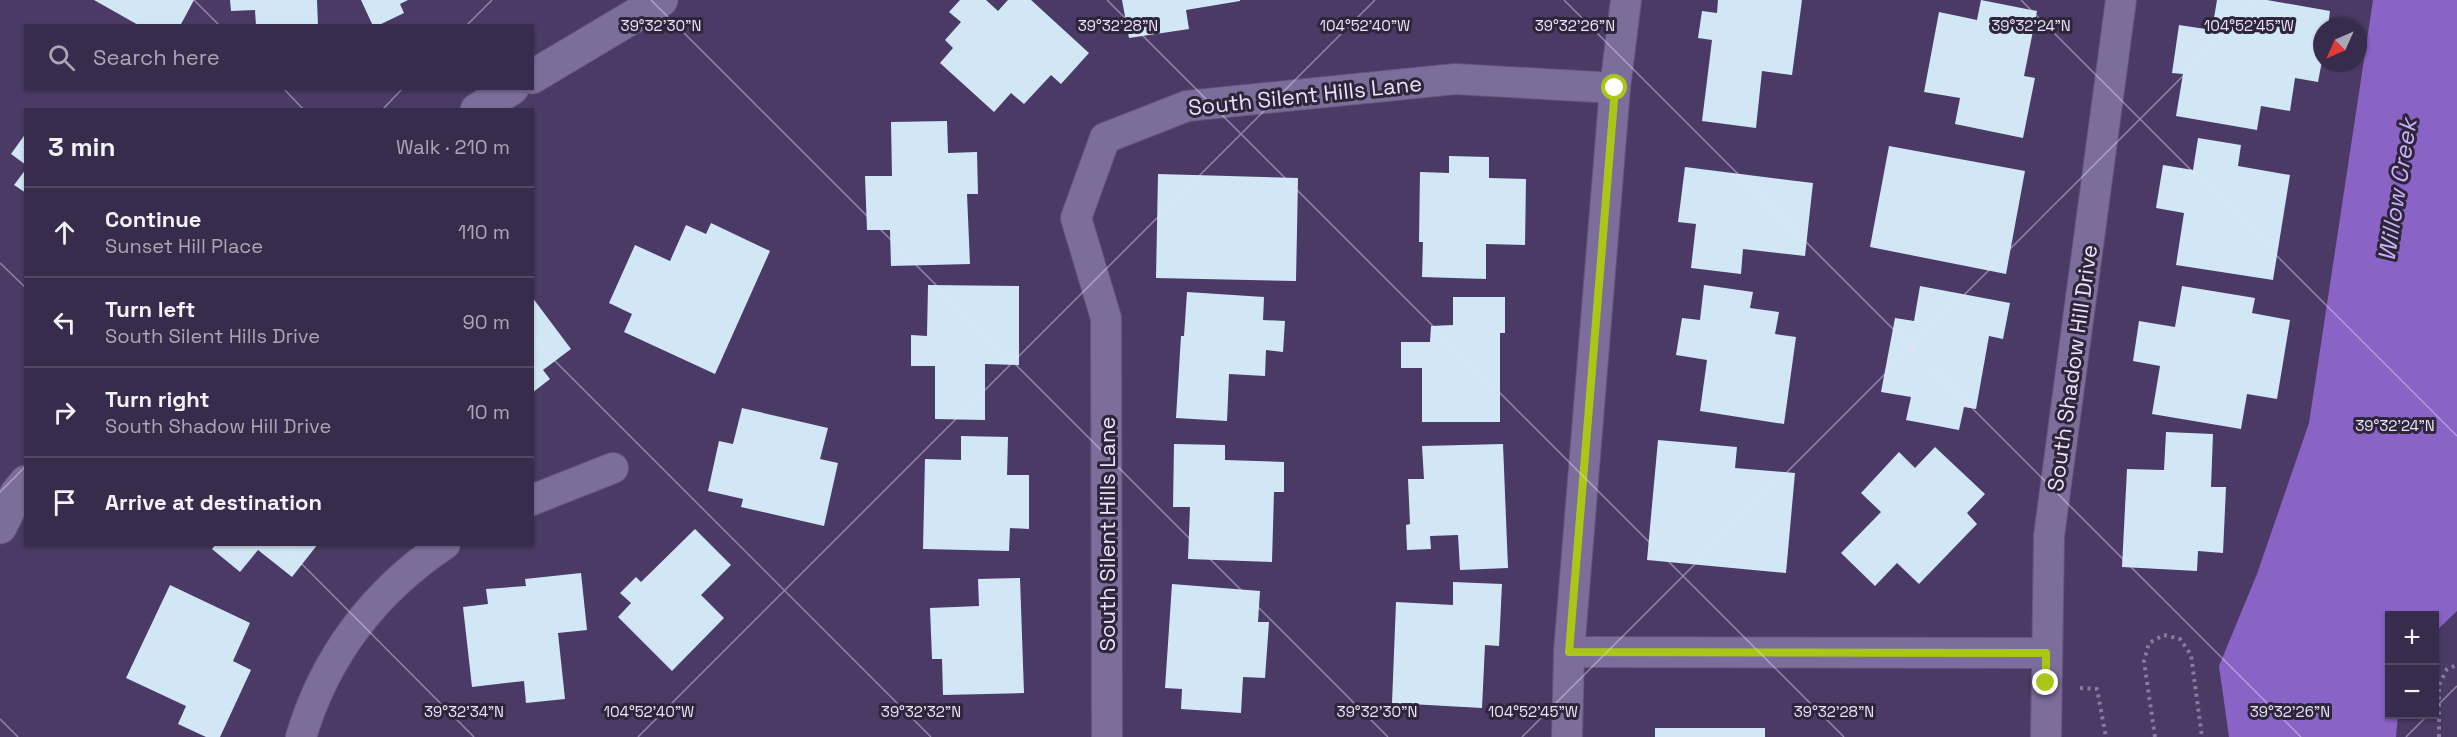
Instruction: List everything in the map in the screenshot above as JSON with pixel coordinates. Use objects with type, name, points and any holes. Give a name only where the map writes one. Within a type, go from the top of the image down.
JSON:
[{"type":"street","points":[[534,75],[661,0]]},
{"type":"street","points":[[1567,737],[1569,652],[1615,88],[1626,0]]},
{"type":"street","name":"South Shadow Hill Drive","points":[[2046,737],[2049,536],[2121,0]]},
{"type":"street","name":"South Silent Hills Lane","points":[[1107,737],[1106,318],[1076,218],[1105,138],[1187,106],[1420,82],[1455,79],[1615,88]]},
{"type":"street","points":[[480,108],[509,90]]},
{"type":"street","points":[[534,499],[613,468]]},
{"type":"street","points":[[0,527],[14,485]]},
{"type":"street","points":[[301,737],[329,665],[372,606],[422,560],[442,546]]},
{"type":"street","points":[[1569,652],[2046,653]]},
{"type":"path","points":[[2155,737],[2144,661],[2149,643],[2164,635],[2180,639],[2191,655],[2202,737]]},
{"type":"path","points":[[2439,737],[2439,686],[2446,669],[2457,665]]},
{"type":"path","points":[[2046,683],[2097,690],[2106,737]]},
{"type":"water","name":"Willow Creek","points":[[2373,0],[2457,0],[2457,611],[2439,628],[2439,611],[2385,611],[2385,719],[2398,719],[2396,737],[2229,737],[2219,666],[2257,574],[2309,423],[2362,72],[2367,72],[2367,40]]},
{"type":"building","points":[[94,0],[194,0],[181,24],[136,24]]},
{"type":"building","points":[[230,0],[317,0],[318,24],[256,24],[255,10],[231,11]]},
{"type":"building","points":[[361,0],[408,0],[400,4],[404,13],[381,24],[372,24]]},
{"type":"building","points":[[960,0],[986,0],[998,11],[1008,0],[1031,0],[1089,53],[1061,84],[1051,75],[1024,104],[1011,93],[994,112],[940,63],[953,48],[945,40],[961,22],[949,12]]},
{"type":"building","points":[[1122,0],[1240,1],[1186,10],[1189,29],[1129,38]]},
{"type":"building","points":[[1718,0],[1802,0],[1792,75],[1762,71],[1756,128],[1702,121],[1712,40],[1698,38],[1702,11],[1717,13]]},
{"type":"building","points":[[1981,0],[2037,11],[2024,76],[2035,78],[2023,138],[1955,124],[1960,98],[1924,92],[1939,12],[1977,20]]},
{"type":"building","points":[[2217,0],[2267,0],[2330,11],[2329,18],[2313,18],[2313,72],[2320,72],[2318,82],[2295,78],[2290,111],[2261,106],[2257,130],[2176,116],[2183,74],[2172,73],[2179,25],[2212,30]]},
{"type":"building","points":[[947,121],[948,153],[977,152],[978,194],[967,194],[970,264],[891,266],[890,230],[867,230],[865,176],[892,176],[891,122]]},
{"type":"building","points":[[24,136],[24,164],[11,154]]},
{"type":"building","points":[[2198,138],[2241,145],[2238,166],[2290,175],[2273,280],[2176,265],[2184,213],[2156,208],[2163,165],[2193,170]]},
{"type":"building","points":[[1889,146],[2025,171],[2006,274],[1870,247]]},
{"type":"building","points":[[1449,156],[1489,157],[1489,178],[1526,179],[1525,245],[1486,244],[1486,279],[1422,277],[1423,242],[1419,242],[1420,172],[1449,173]]},
{"type":"building","points":[[1685,167],[1813,183],[1805,256],[1743,249],[1741,274],[1691,268],[1696,224],[1678,222]]},
{"type":"building","points":[[24,172],[24,192],[14,185]]},
{"type":"building","points":[[1158,174],[1298,178],[1296,281],[1156,278]]},
{"type":"building","points":[[711,223],[770,251],[715,374],[624,332],[632,314],[609,303],[635,245],[670,261],[686,225],[706,234]]},
{"type":"building","points":[[928,285],[1019,286],[1019,365],[985,364],[985,420],[935,419],[935,366],[911,366],[911,335],[927,336]]},
{"type":"building","points":[[1704,285],[1753,292],[1750,308],[1779,312],[1775,334],[1796,337],[1784,424],[1700,411],[1707,360],[1676,355],[1682,318],[1700,320]]},
{"type":"building","points":[[1920,286],[2010,303],[2003,339],[1989,336],[1976,409],[1964,407],[1959,430],[1906,420],[1911,397],[1881,392],[1895,318],[1914,321]]},
{"type":"building","points":[[2182,286],[2255,298],[2252,313],[2290,320],[2277,399],[2247,394],[2241,429],[2152,414],[2160,366],[2133,361],[2139,321],[2175,327]]},
{"type":"building","points":[[1187,292],[1264,297],[1263,320],[1285,321],[1283,352],[1266,350],[1265,376],[1229,374],[1227,421],[1176,418],[1181,336],[1184,336]]},
{"type":"building","points":[[1453,297],[1505,297],[1505,333],[1500,333],[1500,422],[1422,422],[1422,368],[1401,368],[1401,342],[1430,342],[1431,326],[1453,325]]},
{"type":"building","points":[[534,300],[571,349],[543,370],[550,379],[534,391]]},
{"type":"building","points":[[742,408],[828,428],[820,459],[838,463],[824,526],[741,507],[743,499],[708,491],[719,441],[733,444]]},
{"type":"building","points":[[2166,432],[2213,434],[2211,487],[2226,487],[2223,553],[2198,551],[2197,571],[2122,567],[2127,469],[2164,470]]},
{"type":"building","points":[[961,436],[1008,437],[1007,475],[1029,475],[1029,529],[1010,528],[1009,551],[923,549],[925,459],[961,460]]},
{"type":"building","points":[[1658,440],[1737,447],[1735,468],[1795,473],[1786,573],[1647,560]]},
{"type":"building","points":[[1174,444],[1225,445],[1225,460],[1284,462],[1284,492],[1274,492],[1272,562],[1188,559],[1190,507],[1173,507]]},
{"type":"building","points":[[1503,444],[1508,568],[1460,570],[1458,535],[1430,536],[1431,549],[1407,550],[1406,525],[1410,524],[1408,479],[1424,479],[1422,446]]},
{"type":"building","points":[[1935,447],[1985,494],[1967,513],[1977,524],[1919,584],[1897,563],[1875,586],[1841,553],[1881,512],[1861,493],[1899,452],[1915,468]]},
{"type":"building","points":[[695,529],[731,565],[701,595],[724,618],[672,671],[618,617],[631,603],[620,593],[636,577],[641,582]]},
{"type":"building","points":[[214,546],[316,546],[292,577],[258,550],[240,572],[212,549]]},
{"type":"building","points":[[581,573],[587,630],[558,633],[565,699],[526,703],[524,681],[472,687],[463,607],[488,604],[486,589],[526,586],[525,579]]},
{"type":"building","points":[[1020,578],[1024,693],[943,695],[942,659],[932,659],[930,608],[979,606],[978,579]]},
{"type":"building","points":[[1453,582],[1502,584],[1499,646],[1485,645],[1482,708],[1392,703],[1396,602],[1453,605]]},
{"type":"building","points":[[1172,584],[1260,591],[1258,622],[1269,622],[1265,678],[1243,677],[1241,713],[1181,709],[1182,689],[1165,688]]},
{"type":"building","points":[[170,585],[250,623],[233,661],[251,670],[220,737],[206,737],[178,724],[186,706],[126,678]]},
{"type":"building","points":[[1655,728],[1765,728],[1765,737],[1655,737]]},
{"type":"route","points":[[1615,88],[1569,652],[2046,653],[2046,683]]}]
